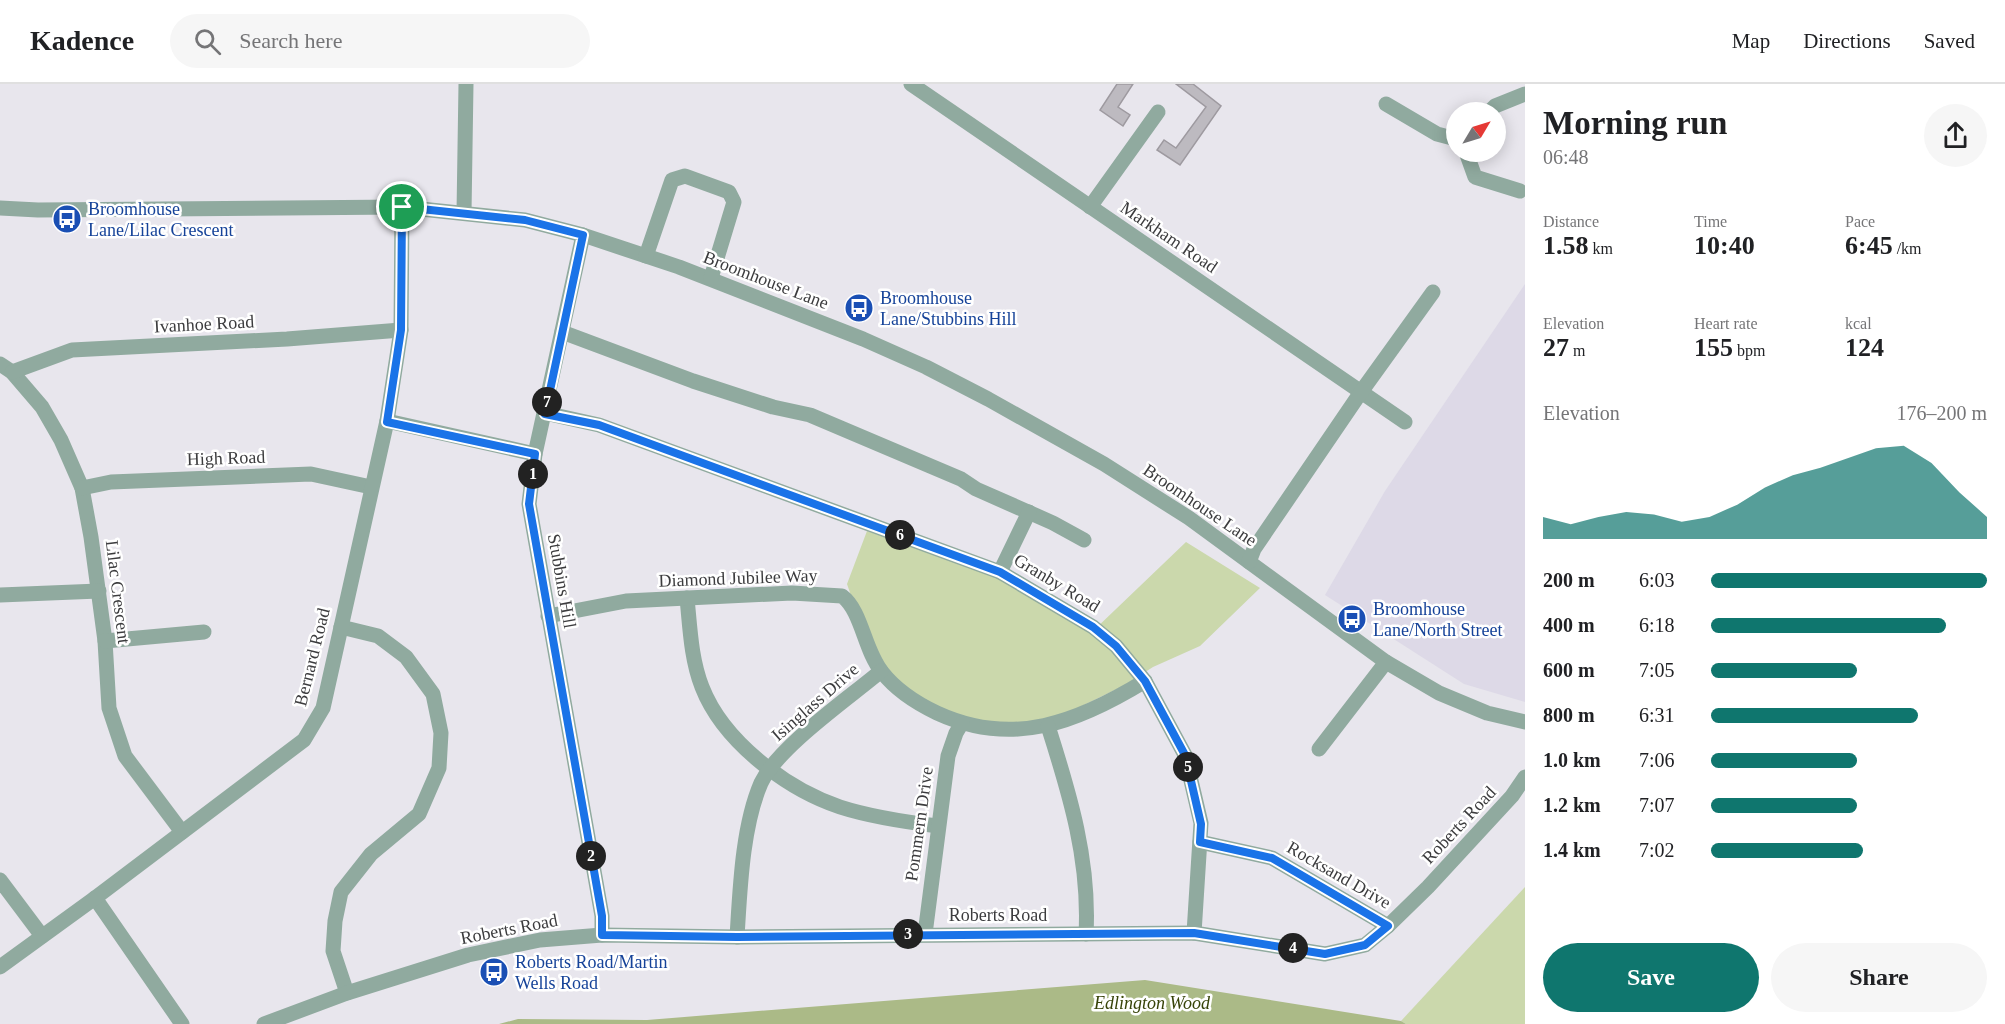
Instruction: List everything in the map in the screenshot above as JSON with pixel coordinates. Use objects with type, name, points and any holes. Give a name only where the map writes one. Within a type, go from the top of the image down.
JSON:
[{"type":"street","points":[[464,213],[466,84]]},
{"type":"street","name":"Markham Road","points":[[911,84],[1405,422]]},
{"type":"street","points":[[1505,102],[1525,94]]},
{"type":"street","points":[[1386,104],[1437,134],[1446,136]]},
{"type":"street","points":[[1090,207],[1158,112]]},
{"type":"street","points":[[1470,162],[1475,177],[1520,191]]},
{"type":"street","points":[[646,256],[672,180],[685,176],[729,192],[734,202],[711,278]]},
{"type":"street","name":"Broomhouse Lane","points":[[0,207],[38,210],[402,207],[525,220],[583,235],[646,256],[711,278],[863,339],[926,367],[988,399],[1104,464],[1189,518],[1386,662],[1439,693],[1487,713],[1525,722]]},
{"type":"street","name":"Bernard Road","points":[[0,967],[304,740],[323,708],[387,422],[401,330],[402,207]]},
{"type":"street","name":"Stubbins Hill","points":[[583,235],[535,454],[529,504],[602,916],[602,935]]},
{"type":"street","points":[[1249,562],[1254,549],[1361,392],[1433,292]]},
{"type":"street","name":"Ivanhoe Road","points":[[6,368],[72,350],[287,339],[401,330]]},
{"type":"street","points":[[562,333],[693,381],[810,415],[962,479],[976,489],[1029,512],[1084,540]]},
{"type":"street","name":"Lilac Crescent","points":[[6,368],[42,407],[61,440],[82,488],[99,591],[105,640],[109,708],[125,756],[182,832]]},
{"type":"street","name":"Granby Road","points":[[545,414],[599,425],[1000,572],[1093,627],[1116,646],[1145,681],[1185,755],[1201,824],[1194,933]]},
{"type":"street","points":[[387,422],[535,454]]},
{"type":"street","name":"High Road","points":[[82,488],[111,482],[311,474],[371,487]]},
{"type":"street","points":[[1000,572],[1029,512]]},
{"type":"street","points":[[0,595],[99,591]]},
{"type":"street","name":"Diamond Jubilee Way","points":[[548,616],[626,601],[792,593],[842,596],[853,607],[867,647],[881,672],[900,691],[945,717],[979,727],[1009,730],[1048,726],[1095,709],[1145,681]]},
{"type":"street","points":[[687,598],[694,663],[703,689],[717,718],[739,743],[795,785],[838,806],[875,816],[938,826]]},
{"type":"street","points":[[341,627],[378,636],[406,657],[433,694],[441,732],[439,768],[418,814],[371,854],[341,892],[334,921],[333,951],[347,993]]},
{"type":"street","points":[[105,640],[204,632]]},
{"type":"street","points":[[1318,748],[1386,662]]},
{"type":"street","name":"Isinglass Drive","points":[[737,937],[744,849],[762,783],[794,743],[881,672]]},
{"type":"street","name":"Pommern Drive","points":[[925,934],[948,756],[962,723]]},
{"type":"street","points":[[1048,726],[1068,790],[1080,844],[1087,899],[1086,934]]},
{"type":"street","name":"Roberts Road","points":[[264,1024],[347,993],[468,955],[540,940],[602,935],[737,937],[1194,933],[1325,954],[1365,945],[1388,926],[1428,887],[1512,796],[1525,777]]},
{"type":"street","name":"Rocksand Drive","points":[[1200,842],[1272,858],[1388,926]]},
{"type":"street","points":[[0,880],[42,936]]},
{"type":"street","points":[[95,898],[182,1024]]},
{"type":"shaded area","points":[[1525,284],[1525,702],[1464,684],[1325,595],[1385,491]]},
{"type":"green space","points":[[867,531],[997,576],[1092,632],[1186,542],[1260,588],[1200,646],[1153,667],[1125,685],[1047,723],[991,725],[929,707],[872,657],[847,584]]},
{"type":"green space","points":[[1525,887],[1525,1024],[1406,1024],[1401,1021]]},
{"type":"green space","name":"Edlington Wood","points":[[1145,980],[1401,1021],[1406,1024],[499,1024],[518,1019],[647,1020]]},
{"type":"building","points":[[1117,84],[1133,84],[1118,107],[1130,115],[1123,126],[1100,110]]},
{"type":"building","points":[[1176,84],[1193,84],[1221,106],[1180,165],[1157,150],[1164,140],[1176,148],[1206,107]]},
{"type":"place","name":"Broomhouse Lane/Lilac Crescent","points":[[67,219]]},
{"type":"place","name":"Broomhouse Lane/Stubbins Hill","points":[[859,308]]},
{"type":"place","name":"Broomhouse Lane/North Street","points":[[1352,619]]},
{"type":"place","name":"Roberts Road/Martin Wells Road","points":[[494,972]]},
{"type":"route","points":[[402,207],[525,220],[583,235],[545,414],[599,425],[1000,572],[1093,627],[1116,646],[1145,681],[1185,755],[1201,824],[1200,842],[1272,858],[1300,872],[1388,926],[1365,945],[1325,954],[1194,933],[737,937],[602,935],[602,916],[529,504],[535,454],[387,422],[401,330],[402,207]]}]
